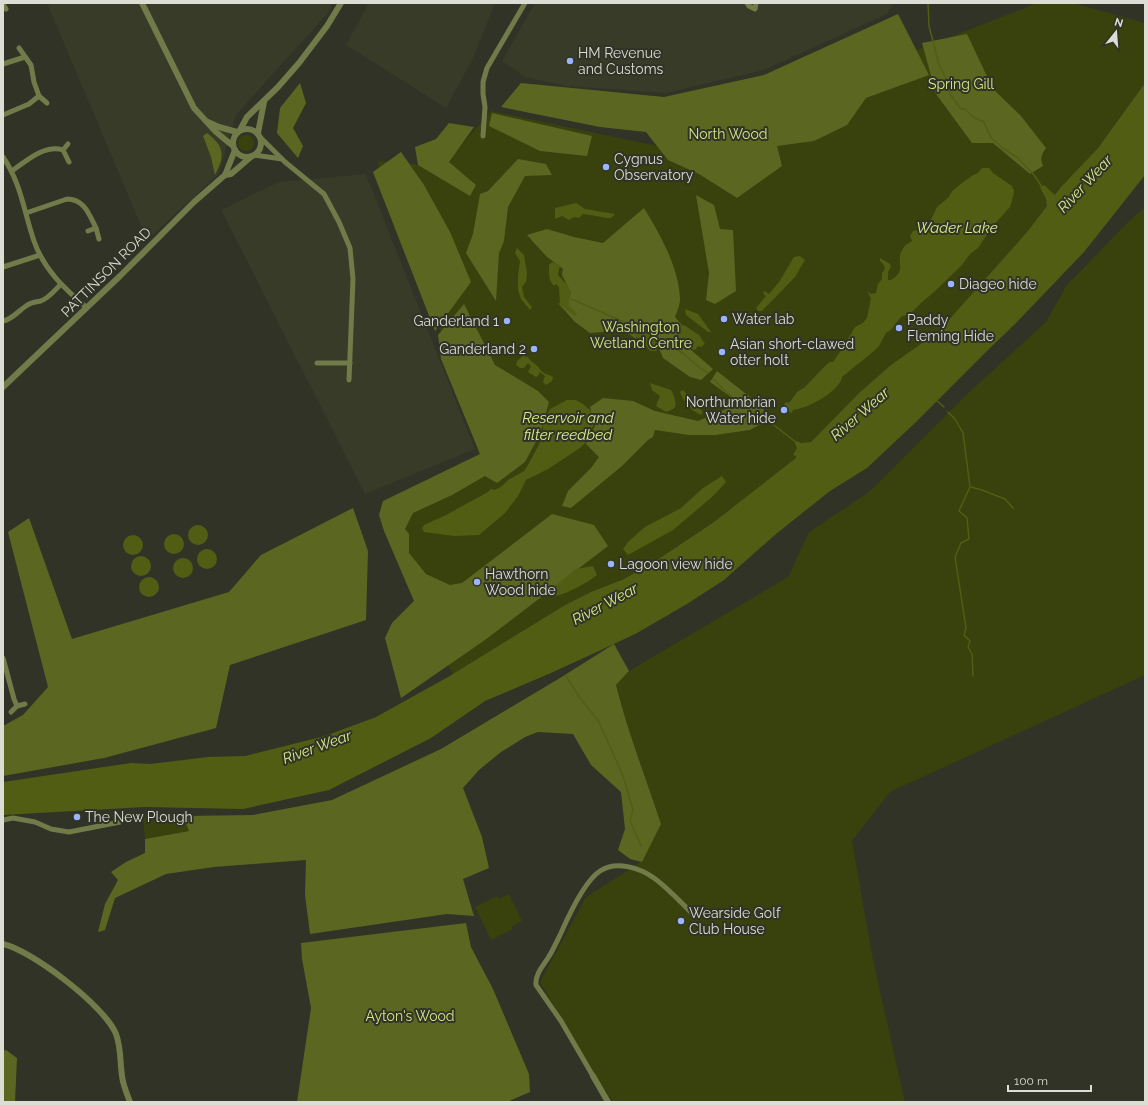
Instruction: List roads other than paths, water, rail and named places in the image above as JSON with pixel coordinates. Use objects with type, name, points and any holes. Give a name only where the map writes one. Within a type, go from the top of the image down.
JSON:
[{"type":"street","points":[[142,3],[194,108],[216,132],[242,156],[282,159]]},
{"type":"street","points":[[234,148],[233,138],[247,117],[264,102],[298,62],[327,26],[341,3]]},
{"type":"street","points":[[483,136],[485,107],[482,94],[483,82],[487,68],[525,3]]},
{"type":"street","points":[[747,3],[749,6],[756,9],[756,3]]},
{"type":"street","points":[[3,4],[6,9]]},
{"type":"street","points":[[19,48],[31,65],[34,82],[39,96],[47,103]]},
{"type":"street","points":[[3,64],[25,57]]},
{"type":"street","points":[[3,115],[29,104],[39,96]]},
{"type":"street","points":[[253,156],[260,148],[259,136],[264,102]]},
{"type":"street","points":[[207,122],[219,127],[239,131],[250,128],[282,159],[324,194],[339,222],[350,248],[353,279],[349,380]]},
{"type":"street","points":[[63,150],[68,144]]},
{"type":"street","points":[[12,172],[31,157],[50,149],[56,148],[63,150],[69,162]]},
{"type":"street","name":"PATTINSON ROAD","points":[[3,387],[87,308],[194,202],[225,175],[234,148]]},
{"type":"street","name":"PATTINSON ROAD","points":[[225,175],[231,174],[253,156]]},
{"type":"street","points":[[3,157],[19,188],[34,242],[47,269],[87,308]]},
{"type":"street","points":[[26,213],[67,199],[73,199],[80,202],[85,207],[100,239]]},
{"type":"street","points":[[88,231],[96,228]]},
{"type":"street","points":[[3,267],[40,255]]},
{"type":"street","points":[[3,321],[11,319],[24,307],[31,303],[47,297],[61,284]]},
{"type":"street","points":[[317,362],[350,363]]},
{"type":"street","points":[[3,658],[5,673],[17,706]]},
{"type":"street","points":[[11,712],[17,706],[25,704]]},
{"type":"street","points":[[3,820],[13,818],[35,822],[51,829],[69,832],[120,822],[129,815]]},
{"type":"street","points":[[608,1102],[561,1021],[536,985],[538,973],[551,952],[567,918],[589,883],[600,871],[612,867],[625,866],[636,868],[655,878],[695,916]]},
{"type":"street","points":[[3,944],[24,952],[75,987],[108,1021],[116,1033],[119,1043],[122,1076],[130,1102]]},
{"type":"water","name":"River Wear","points":[[1145,83],[1145,175],[1084,252],[1015,324],[916,422],[867,468],[830,491],[776,534],[724,580],[687,604],[637,633],[551,673],[485,701],[431,738],[329,790],[243,809],[145,807],[3,815],[3,782],[131,763],[150,764],[208,757],[245,756],[325,736],[376,717],[448,677],[565,605],[591,592],[624,579],[654,562],[714,522],[796,458],[796,456],[793,455],[797,448],[795,444],[797,441],[801,443],[811,442],[860,392],[891,365],[939,331],[1027,232],[1047,206],[1046,199],[1040,187],[1044,185],[1055,195],[1098,148]]},
{"type":"water","name":"Wader Lake","points":[[982,168],[989,168],[993,173],[1012,186],[1014,191],[1010,207],[992,227],[978,248],[970,254],[961,266],[909,315],[902,316],[892,329],[886,333],[879,346],[842,377],[835,388],[814,403],[793,410],[792,413],[789,412],[784,405],[786,402],[789,403],[797,392],[805,387],[826,365],[833,362],[855,327],[863,323],[867,318],[871,298],[867,291],[871,294],[876,293],[878,284],[882,279],[882,273],[885,269],[884,265],[880,261],[880,258],[890,264],[891,267],[888,272],[888,280],[891,280],[899,272],[901,252],[906,245],[912,241],[910,236],[913,231],[927,228],[937,207],[949,197],[952,191],[973,175],[978,173]]},
{"type":"water","points":[[576,203],[585,209],[615,214],[610,218],[583,214],[579,218],[574,217],[569,220],[562,216],[555,219],[555,208]]},
{"type":"water","points":[[517,248],[524,255],[527,273],[526,282],[522,287],[524,297],[532,307],[530,310],[521,299],[518,290],[520,261],[515,253]]},
{"type":"water","points":[[800,256],[805,260],[795,277],[762,311],[758,311],[756,308],[766,296],[763,293],[764,291],[769,294],[779,282],[794,257]]},
{"type":"water","points":[[552,262],[560,265],[558,275],[568,286],[571,292],[569,306],[577,313],[575,316],[560,305],[559,287],[556,284],[554,286],[549,276],[549,265]]},
{"type":"water","points":[[685,309],[698,314],[711,332],[708,332],[686,315]]},
{"type":"water","points":[[633,321],[642,330],[649,331],[655,336],[658,343],[661,344],[656,351],[650,351],[643,342],[628,330]]},
{"type":"water","points":[[684,325],[699,335],[705,344],[701,347],[698,346],[695,350],[683,344],[677,331]]},
{"type":"water","points":[[523,356],[528,357],[543,372],[553,377],[552,381],[546,385],[543,382],[545,376],[540,372],[536,377],[528,372],[531,366],[528,363],[524,368],[520,368],[516,365],[517,361]]},
{"type":"water","points":[[650,383],[671,390],[675,401],[674,408],[666,412],[656,406],[660,396],[652,390]]},
{"type":"water","points":[[683,390],[703,412],[701,415],[691,409],[686,403],[680,392]]},
{"type":"water","name":"Reservoir and filter reedbed","points":[[567,400],[576,400],[583,404],[591,411],[593,417],[593,426],[587,441],[580,448],[548,469],[526,480],[518,496],[505,513],[479,535],[454,536],[424,532],[422,528],[424,525],[446,515],[491,489],[495,490],[508,480],[524,471],[543,437],[543,421],[550,409]]},
{"type":"water","points":[[722,476],[726,482],[712,497],[673,530],[628,555],[623,549],[629,541],[645,527],[681,508],[703,488]]},
{"type":"water","points":[[198,525],[205,528],[208,535],[205,542],[198,545],[191,542],[188,535],[191,528]]},
{"type":"water","points":[[174,534],[181,537],[184,544],[181,551],[174,554],[167,551],[164,544],[167,537]]},
{"type":"water","points":[[133,535],[140,538],[143,545],[140,552],[133,555],[126,552],[123,545],[126,538]]},
{"type":"water","points":[[207,549],[214,552],[217,559],[214,566],[207,569],[200,566],[197,559],[200,552]]},
{"type":"water","points":[[141,556],[148,559],[151,566],[148,573],[141,576],[134,573],[131,566],[134,559]]},
{"type":"water","points":[[183,558],[190,561],[193,568],[190,575],[183,578],[176,575],[173,568],[176,561]]},
{"type":"water","points":[[593,566],[597,575],[578,587],[557,596],[551,589],[576,569]]},
{"type":"water","points":[[149,577],[156,580],[159,587],[156,594],[149,597],[142,594],[139,587],[142,580]]},
{"type":"waterway","points":[[928,3],[929,26],[939,65],[949,84],[950,94],[961,109],[965,109],[973,117],[984,122],[991,138],[1018,158],[1034,175],[1042,187]]},
{"type":"waterway","points":[[569,298],[631,325]]},
{"type":"waterway","points":[[655,336],[684,354],[708,373]]},
{"type":"waterway","points":[[713,379],[738,403],[766,419],[797,443]]},
{"type":"waterway","points":[[936,400],[944,407]]},
{"type":"waterway","points":[[948,412],[955,419],[963,433],[970,487],[959,511],[967,518],[969,539],[961,543],[955,557],[966,628],[964,635],[970,641],[968,647],[972,654],[973,676]]},
{"type":"waterway","points":[[971,487],[1005,499],[1013,508]]},
{"type":"waterway","points":[[566,676],[580,698],[599,722],[623,776],[633,810],[630,821],[641,846]]},
{"type":"place","name":"HM Revenue and Customs","points":[[570,61]]},
{"type":"place","name":"Cygnus Observatory","points":[[606,167]]},
{"type":"place","name":"Diageo hide","points":[[951,284]]},
{"type":"place","name":"Water lab","points":[[724,319]]},
{"type":"place","name":"Ganderland 1","points":[[507,321]]},
{"type":"place","name":"Paddy Fleming Hide","points":[[899,328]]},
{"type":"place","name":"Ganderland 2","points":[[534,349]]},
{"type":"place","name":"Asian short-clawed otter holt","points":[[722,352]]},
{"type":"place","name":"Northumbrian Water hide","points":[[784,410]]},
{"type":"place","name":"Lagoon view hide","points":[[611,564]]},
{"type":"place","name":"Hawthorn Wood hide","points":[[477,582]]},
{"type":"place","name":"The New Plough","points":[[77,817]]},
{"type":"place","name":"Wearside Golf Club House","points":[[681,921]]},
{"type":"park label","name":"Spring Gill","points":[[961,84]]},
{"type":"park label","name":"North Wood","points":[[728,134]]},
{"type":"park label","name":"Washington Wetland Centre","points":[[641,336]]},
{"type":"park label","name":"Ayton's Wood","points":[[410,1016]]}]
